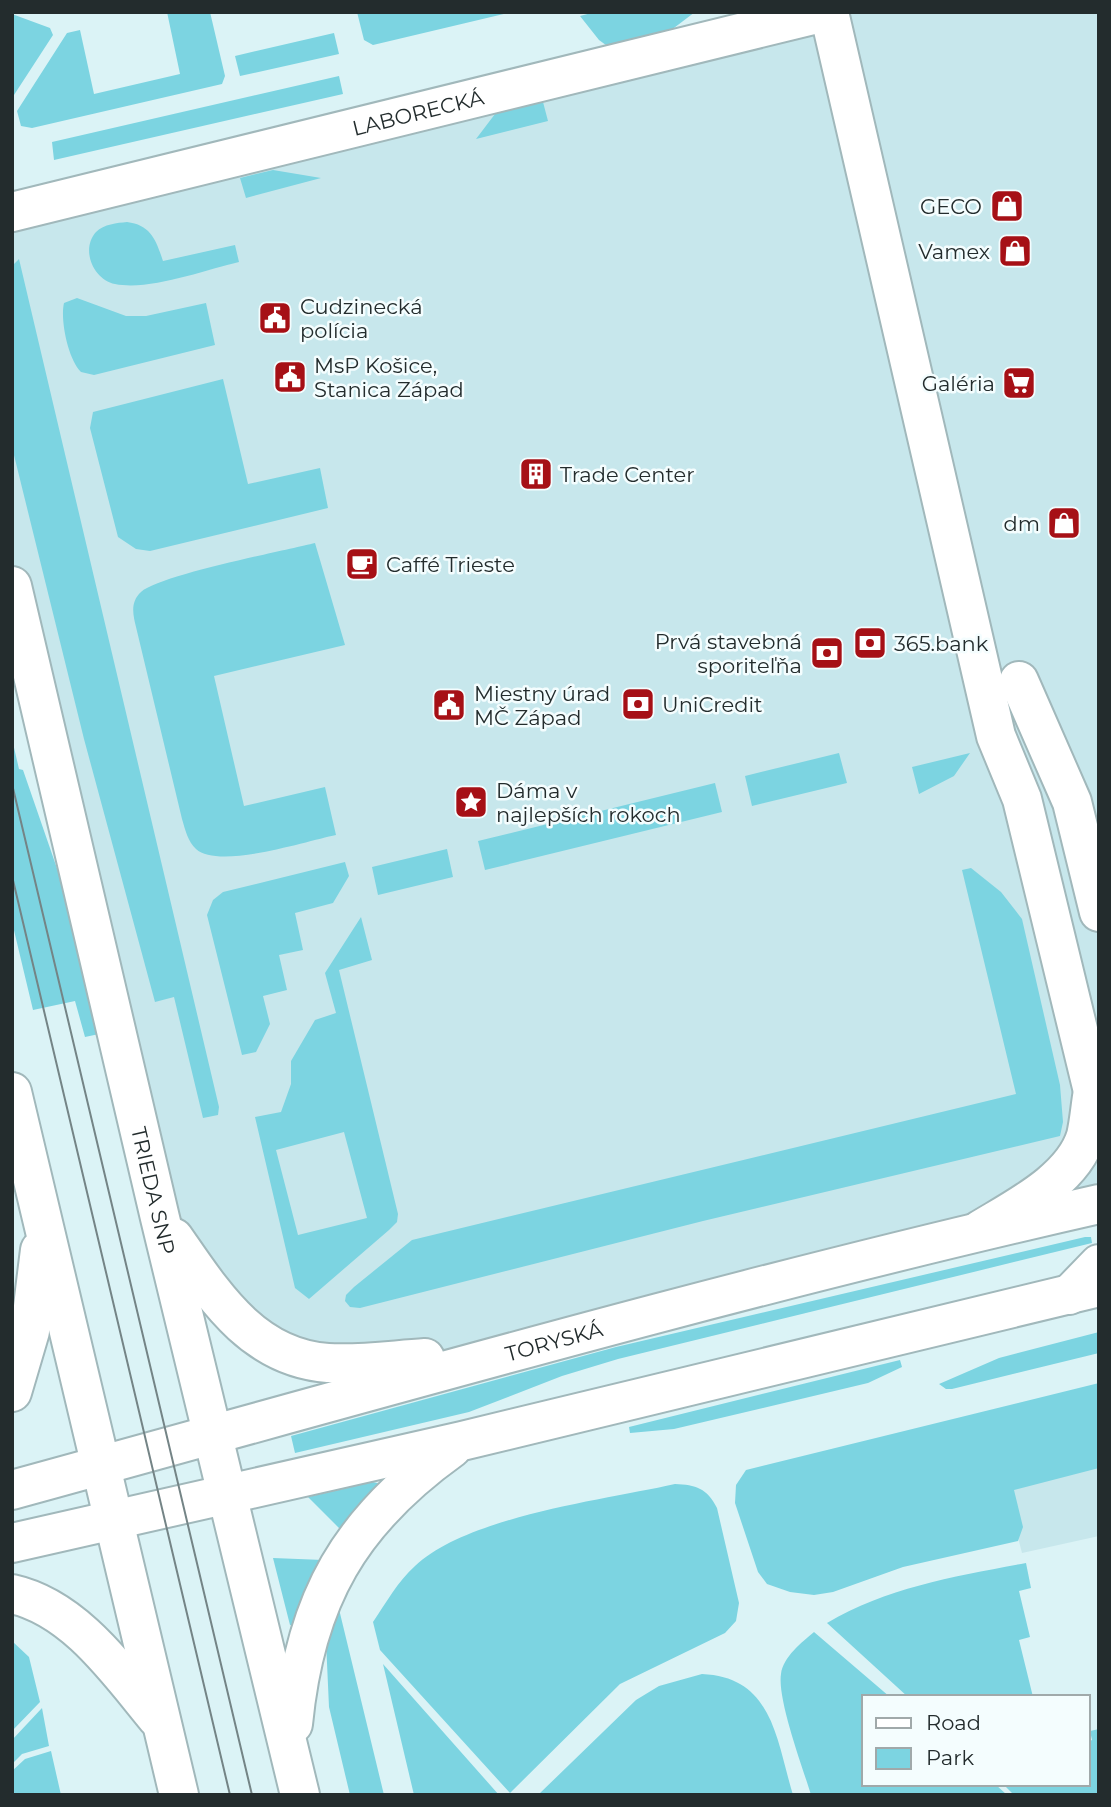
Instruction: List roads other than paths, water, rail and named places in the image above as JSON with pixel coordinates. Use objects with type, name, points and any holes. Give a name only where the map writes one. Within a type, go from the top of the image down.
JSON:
[{"type":"street","name":"LABORECKÁ","points":[[12,212],[747,22],[827,12]]},
{"type":"street","points":[[827,12],[996,736],[1022,799],[1095,1107],[1085,1138],[1072,1161],[1037,1193],[978,1232]]},
{"type":"street","name":"TRIEDA SNP","points":[[12,586],[160,1218],[300,1795]]},
{"type":"street","points":[[1019,681],[1072,802],[1099,912]]},
{"type":"street","points":[[1022,799],[1057,797],[1072,802]]},
{"type":"street","points":[[12,1092],[179,1795]]},
{"type":"street","name":"TORYSKÁ","points":[[12,1490],[501,1354],[978,1232],[1099,1204]]},
{"type":"street","points":[[160,1218],[228,1313],[253,1334],[285,1352],[326,1363],[501,1354]]},
{"type":"street","points":[[12,1392],[22,1368],[30,1331],[43,1220]]},
{"type":"street","points":[[12,1543],[463,1441],[1084,1291],[1099,1264]]},
{"type":"street","points":[[291,1754],[304,1648],[324,1592],[346,1553],[384,1505],[404,1485],[463,1441]]},
{"type":"street","points":[[12,1594],[37,1603],[74,1628],[112,1664],[163,1725]]},
{"type":"tram line","points":[[12,784],[252,1795]]},
{"type":"tram line","points":[[12,876],[230,1795]]},
{"type":"place","name":"GECO","points":[[1007,206]]},
{"type":"place","name":"Vamex","points":[[1015,251]]},
{"type":"place","name":"Cudzinecká polícia","points":[[275,318]]},
{"type":"place","name":"MsP Košice, Stanica Západ","points":[[290,377]]},
{"type":"place","name":"Galéria","points":[[1019,383]]},
{"type":"place","name":"Trade Center","points":[[536,474]]},
{"type":"place","name":"dm","points":[[1064,523]]},
{"type":"place","name":"Caffé Trieste","points":[[362,564]]},
{"type":"place","name":"365.bank","points":[[870,643]]},
{"type":"place","name":"Prvá stavebná sporiteľňa","points":[[827,653]]},
{"type":"place","name":"UniCredit","points":[[638,704]]},
{"type":"place","name":"Miestny úrad MČ Západ","points":[[449,705]]},
{"type":"place","name":"Dáma v najlepších rokoch","points":[[471,802]]}]
